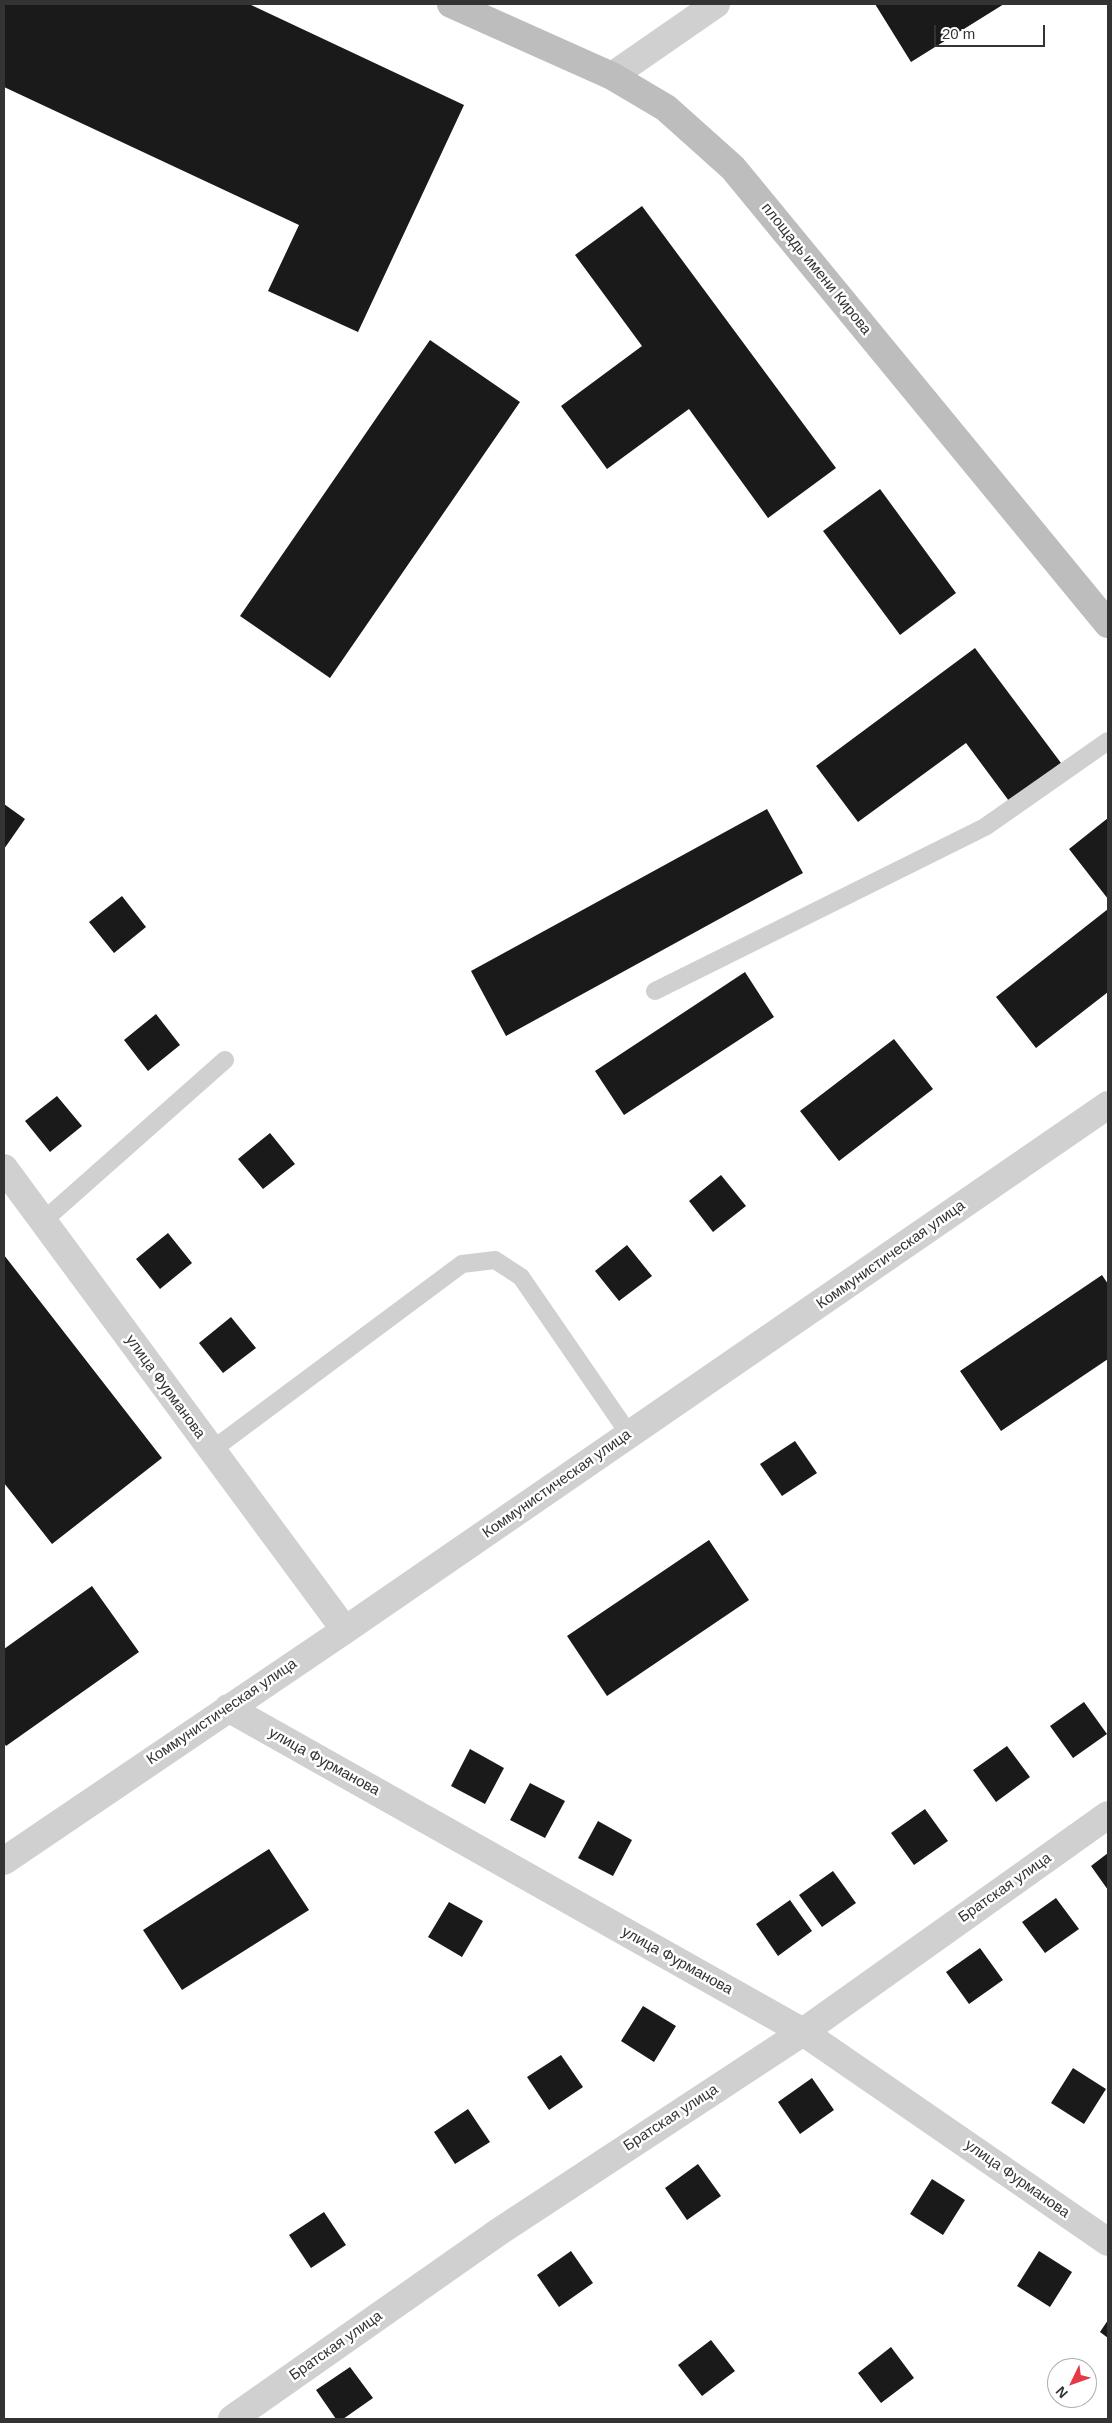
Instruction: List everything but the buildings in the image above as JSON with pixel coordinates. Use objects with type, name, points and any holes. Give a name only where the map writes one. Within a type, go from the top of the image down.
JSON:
[{"type":"street","name":"площадь имени Кирова","points":[[451,4],[612,76],[666,108],[733,168],[1108,624]]},
{"type":"street","points":[[612,76],[716,4]]},
{"type":"street","name":"Коммунистическая улица","points":[[4,1861],[345,1630],[1108,1105]]},
{"type":"street","name":"улица Фурманова","points":[[4,1168],[345,1630]]},
{"type":"street","name":"улица Фурманова","points":[[228,1708],[803,2032],[1108,2242]]},
{"type":"street","name":"Братская улица","points":[[232,2419],[500,2231],[803,2032],[1108,1815]]},
{"type":"lane","points":[[655,991],[985,827],[1108,741]]},
{"type":"lane","points":[[43,1221],[225,1060]]},
{"type":"lane","points":[[212,1450],[462,1264],[496,1260],[521,1277],[629,1434]]}]
